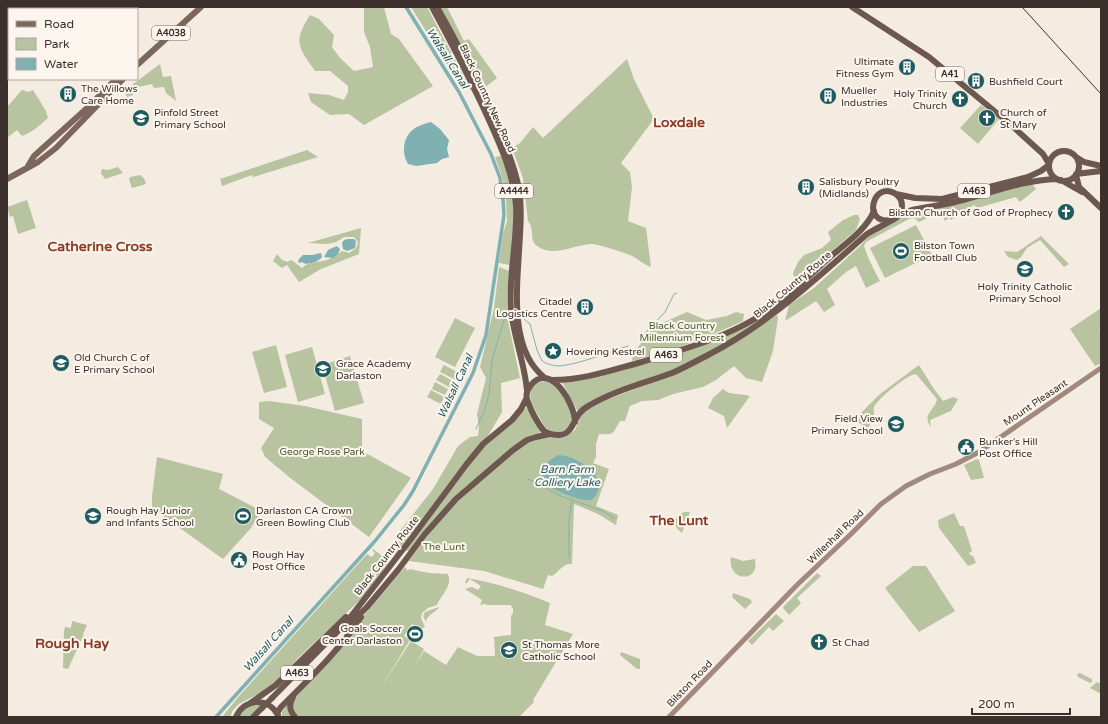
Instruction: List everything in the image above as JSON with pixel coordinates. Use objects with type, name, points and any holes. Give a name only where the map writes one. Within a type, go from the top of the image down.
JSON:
[{"type":"highway","name":"Black Country New Road","points":[[432,7],[486,115],[503,153],[511,178],[516,202],[516,229],[511,288],[511,309],[515,335],[524,369],[527,391]]},
{"type":"highway","name":"Black Country New Road","points":[[437,7],[480,90],[506,145],[517,178],[521,213],[521,234],[516,289],[518,318],[525,350],[536,371],[545,378]]},
{"type":"highway","name":"A41","points":[[852,7],[929,57],[1010,124],[1042,154],[1049,164]]},
{"type":"highway","name":"A41","points":[[1032,144],[1042,150],[1055,154]]},
{"type":"highway","points":[[1085,193],[1059,179],[1049,170],[1050,159],[1061,151],[1066,151],[1072,153],[1089,164],[1101,166]]},
{"type":"highway","points":[[1076,157],[1078,166],[1076,175],[1079,187],[1101,208]]},
{"type":"highway","name":"A463","points":[[896,194],[915,198],[942,198],[1028,177],[1041,171],[1049,164]]},
{"type":"highway","points":[[1059,179],[1067,180],[1076,175],[1101,171]]},
{"type":"highway","name":"A463","points":[[900,214],[912,208],[951,203],[1040,180],[1059,179]]},
{"type":"highway","points":[[886,192],[896,194],[902,203],[900,214],[891,220],[881,219],[874,211],[873,203],[878,195],[886,192]]},
{"type":"highway","name":"Black Country Route","points":[[553,380],[580,378],[605,373],[709,341],[734,330],[758,317],[796,288],[863,228],[874,211]]},
{"type":"highway","name":"Black Country Route","points":[[575,422],[580,413],[590,405],[624,389],[674,372],[736,339],[772,315],[867,234],[891,220]]},
{"type":"highway","points":[[527,391],[534,382],[545,378]]},
{"type":"highway","name":"A463","points":[[545,378],[553,380]]},
{"type":"highway","points":[[553,380],[559,385],[574,411],[575,422]]},
{"type":"highway","name":"A463","points":[[526,398],[527,391]]},
{"type":"highway","points":[[526,398],[544,430],[554,434]]},
{"type":"highway","name":"Black Country Route","points":[[274,699],[345,624],[483,444],[512,420],[521,409],[526,398]]},
{"type":"highway","name":"A463","points":[[554,434],[559,435],[566,433],[575,422]]},
{"type":"highway","name":"Black Country Route","points":[[252,717],[274,699],[367,607],[398,570],[425,534],[456,499],[491,468],[527,440],[543,435],[554,434]]},
{"type":"highway","points":[[236,717],[240,709],[276,685],[362,601]]},
{"type":"highway","points":[[279,716],[281,707],[333,653],[353,629],[367,607]]},
{"type":"highway","points":[[295,717],[290,709],[290,703],[300,688]]},
{"type":"highway","points":[[249,704],[256,702],[266,703],[279,716]]},
{"type":"highway","name":"Black Country Route","points":[[258,717],[263,709]]},
{"type":"main road","name":"A4038","points":[[139,62],[200,7]]},
{"type":"main road","points":[[7,179],[29,164],[38,162],[115,80]]},
{"type":"main road","points":[[74,124],[92,111],[122,80]]},
{"type":"main road","name":"Mount Pleasant","points":[[979,452],[1101,368]]},
{"type":"main road","name":"Willenhall Road","points":[[723,661],[798,584],[881,504],[906,486],[979,452]]},
{"type":"main road","name":"Bilston Road","points":[[669,717],[723,661]]},
{"type":"green space","points":[[53,7],[94,7],[92,8]]},
{"type":"green space","points":[[364,7],[384,7],[391,34],[399,39],[433,86],[364,125],[349,114],[330,115],[311,102],[308,93],[329,95],[344,100],[348,92],[348,86],[330,71],[315,71],[301,50],[300,38],[301,32],[310,15],[319,19],[334,35],[332,47],[340,58],[354,71],[373,67],[370,47],[364,32]]},
{"type":"green space","points":[[411,7],[427,7],[472,92],[445,62]]},
{"type":"green space","points":[[440,7],[447,7],[464,41],[469,39],[497,78],[483,89]]},
{"type":"green space","points":[[627,59],[634,79],[654,119],[621,163],[630,172],[632,187],[628,221],[646,228],[651,267],[630,255],[594,244],[556,251],[550,251],[537,246],[533,241],[531,227],[528,221],[523,178],[512,148],[520,143],[533,127],[543,138]]},
{"type":"green space","points":[[160,64],[163,77],[171,76],[176,101],[166,93],[164,87],[154,88],[152,84],[138,87],[137,91],[133,93],[133,95],[127,97],[124,91]]},
{"type":"green space","points":[[22,90],[29,92],[33,90],[46,111],[48,118],[36,128],[22,136],[17,130],[7,138],[7,107]]},
{"type":"green space","points":[[981,105],[999,119],[978,144],[960,128]]},
{"type":"green space","points":[[307,150],[318,157],[253,177],[252,175],[222,186],[220,179]]},
{"type":"green space","points":[[501,156],[509,180],[514,212],[510,265],[499,263],[503,234],[507,221],[506,199],[502,177],[495,157]]},
{"type":"green space","points":[[118,167],[123,173],[105,179],[101,173],[102,169],[108,170]]},
{"type":"green space","points":[[140,175],[144,178],[146,184],[132,188],[129,179],[130,177]]},
{"type":"green space","points":[[1032,184],[1036,189],[1020,202],[1016,197],[977,208],[974,205],[951,220],[949,218],[945,221],[940,212],[919,222],[914,218],[909,219],[866,242],[864,246],[880,281],[866,288],[856,266],[846,272],[827,289],[835,305],[824,312],[816,301],[785,321],[789,305],[814,288],[868,237],[897,221],[907,213],[969,200]]},
{"type":"green space","points":[[27,200],[36,228],[18,234],[13,216],[10,217],[7,207]]},
{"type":"green space","points":[[854,215],[858,215],[860,219],[856,230],[799,280],[794,277],[793,273],[798,262],[804,255],[822,248],[831,240],[828,232],[843,220]]},
{"type":"green space","name":"Bilston Town Football Club","points":[[916,225],[932,255],[885,278],[870,248]]},
{"type":"green space","points":[[361,228],[359,254],[321,269],[299,282],[287,265],[282,268],[273,261],[277,254],[282,260],[288,262],[290,260],[293,261],[302,268],[310,263],[329,259],[342,251],[349,253],[356,248],[358,242],[354,237],[344,237],[336,242],[327,244],[308,243]]},
{"type":"green space","points":[[1041,236],[1069,264],[1064,267],[1040,240],[1027,248],[1017,260],[1008,257],[1004,251],[1017,252]]},
{"type":"green space","points":[[499,267],[509,271],[507,300],[508,321],[520,378],[501,383],[502,412],[488,436],[462,466],[395,555],[391,549],[399,532],[433,489],[458,446],[470,437],[478,436],[479,426],[477,414],[486,378],[480,367],[494,308]]},
{"type":"green space","points":[[1101,308],[1101,327],[1099,328],[1101,331],[1101,363],[1095,366],[1070,329]]},
{"type":"green space","points":[[775,310],[736,337],[697,359],[578,412],[562,382],[657,359]]},
{"type":"green space","name":"Black Country Millennium Forest","points":[[687,312],[706,320],[727,316],[736,312],[744,314],[743,321],[716,333],[688,344],[632,361],[633,354],[653,327]]},
{"type":"green space","points":[[777,315],[778,318],[773,351],[762,382],[746,378],[734,366],[716,380],[703,387],[673,394],[658,400],[642,401],[630,406],[625,421],[620,421],[611,434],[599,434],[596,444],[596,457],[593,463],[609,469],[596,506],[618,515],[616,525],[598,514],[574,504],[572,564],[564,566],[552,576],[548,575],[543,589],[484,571],[409,561],[452,507],[512,453],[527,443],[545,437],[565,437],[575,430],[581,416],[586,411],[600,402],[679,373],[730,346]]},
{"type":"green space","points":[[455,318],[475,328],[455,367],[435,357]]},
{"type":"green space","points":[[276,345],[287,387],[264,393],[252,352]]},
{"type":"green space","points":[[312,347],[325,394],[298,402],[285,355]]},
{"type":"green space","points":[[350,356],[364,403],[335,411],[322,365]]},
{"type":"green space","points":[[444,365],[457,372],[454,379],[440,372]]},
{"type":"green space","points":[[919,365],[943,401],[953,397],[958,399],[951,411],[930,420],[931,427],[927,419],[937,399],[915,374],[899,383],[878,401],[874,406],[873,418],[868,428],[854,420],[880,394]]},
{"type":"green space","points":[[440,374],[453,381],[449,387],[436,380]]},
{"type":"green space","points":[[545,381],[555,384],[566,400],[572,414],[570,425],[565,430],[560,432],[547,429],[531,400],[531,391],[538,383]]},
{"type":"green space","points":[[435,382],[448,389],[445,395],[432,389]]},
{"type":"green space","points":[[723,389],[732,394],[750,396],[727,428],[724,416],[708,408],[713,398]]},
{"type":"green space","points":[[431,390],[444,397],[441,404],[427,397]]},
{"type":"green space","name":"George Rose Park","points":[[269,401],[305,406],[362,419],[362,451],[411,478],[369,537],[289,477],[264,456],[261,448],[274,428],[259,419],[259,402]]},
{"type":"green space","points":[[526,407],[541,432],[532,435],[483,472],[409,552],[406,550],[479,453]]},
{"type":"green space","points":[[157,457],[223,474],[219,489],[262,511],[251,528],[223,559],[152,508]]},
{"type":"green space","points":[[977,459],[979,460],[984,478],[971,480],[964,465]]},
{"type":"green space","points":[[684,512],[690,512],[682,533],[676,526],[676,521],[677,516]]},
{"type":"green space","points":[[954,513],[960,526],[964,526],[972,551],[969,553],[973,556],[976,563],[968,566],[939,528],[938,520]]},
{"type":"green space","points":[[373,549],[389,561],[373,585],[358,602],[298,658],[277,681],[260,693],[239,704],[233,710],[230,717],[222,717],[239,696],[367,554],[372,557],[375,553],[372,550]]},
{"type":"green space","points":[[731,557],[743,561],[755,559],[755,568],[752,573],[749,576],[744,577],[736,573],[732,569]]},
{"type":"green space","points":[[913,566],[926,566],[955,611],[919,632],[885,588]]},
{"type":"green space","points":[[405,567],[408,571],[409,569],[429,573],[448,574],[449,582],[437,605],[428,608],[422,613],[421,618],[425,627],[421,629],[412,624],[404,636],[410,640],[382,686],[411,641],[424,649],[415,665],[424,651],[446,665],[458,647],[477,656],[495,656],[494,637],[511,635],[511,616],[513,613],[513,608],[511,605],[480,605],[482,600],[465,589],[472,587],[478,590],[481,586],[470,579],[467,583],[465,583],[467,578],[509,588],[550,603],[545,625],[573,634],[533,700],[534,702],[519,717],[298,717],[292,709],[296,696]]},
{"type":"green space","points":[[817,573],[821,576],[797,598],[801,603],[789,615],[783,608],[784,606]]},
{"type":"green space","points":[[733,593],[750,599],[752,602],[745,609],[732,597]]},
{"type":"green space","points":[[439,607],[426,621],[425,620],[423,616],[425,612]]},
{"type":"green space","points":[[776,614],[784,621],[773,631],[769,627],[752,645],[748,641]]},
{"type":"green space","points":[[72,621],[87,625],[68,669],[63,668],[64,631],[65,627],[71,628]]},
{"type":"green space","points":[[621,652],[640,659],[640,669],[637,669],[620,655]]},
{"type":"green space","points":[[1080,673],[1092,679],[1092,682],[1090,683],[1078,677],[1077,674]]},
{"type":"green space","points":[[1097,682],[1101,684],[1101,694],[1090,688]]},
{"type":"green space","points":[[288,704],[292,717],[282,717],[282,712]]},
{"type":"green space","points":[[262,705],[249,717],[238,717],[242,711],[248,707]]},
{"type":"water","points":[[431,122],[440,129],[449,140],[447,149],[449,157],[442,159],[437,163],[416,166],[408,164],[404,153],[407,137],[414,129]]},
{"type":"water","points":[[354,239],[356,241],[355,248],[347,251],[343,249],[342,243],[344,240]]},
{"type":"water","points":[[337,246],[340,249],[338,254],[333,258],[324,257],[328,250]]},
{"type":"water","points":[[321,253],[322,257],[315,262],[306,264],[298,262],[303,255]]},
{"type":"water","name":"Barn Farm Colliery Lake","points":[[558,455],[567,456],[579,462],[587,467],[599,479],[598,491],[595,497],[590,500],[586,500],[569,496],[547,485],[543,477],[542,470],[549,461]]},
{"type":"waterway","name":"Walsall Canal","points":[[216,717],[375,541],[404,505],[413,491],[473,373],[486,335],[504,215],[500,178],[491,154],[459,92],[406,7]]},
{"type":"waterway","points":[[645,333],[665,312],[674,294],[677,293]]},
{"type":"waterway","points":[[476,429],[485,409],[489,394],[492,360],[504,320],[508,318]]},
{"type":"waterway","points":[[524,319],[530,324],[537,350],[542,361],[548,364],[559,366],[576,363],[628,346]]},
{"type":"waterway","points":[[528,479],[561,496],[603,511],[614,518]]},
{"type":"waterway","points":[[569,557],[569,519],[572,500]]},
{"type":"tram line","points":[[1022,7],[1101,94]]},
{"type":"place","name":"Ultimate Fitness Gym","points":[[907,67]]},
{"type":"place","name":"Bushfield Court","points":[[976,81]]},
{"type":"place","name":"The Willows Care Home","points":[[68,94]]},
{"type":"place","name":"Mueller Industries","points":[[828,96]]},
{"type":"place","name":"Holy Trinity Church","points":[[960,99]]},
{"type":"place","name":"Pinfold Street Primary School","points":[[141,118]]},
{"type":"place","name":"Church of St Mary","points":[[987,118]]},
{"type":"place","name":"Salisbury Poultry (Midlands)","points":[[806,187]]},
{"type":"place","name":"Bilston Church of God of Prophecy","points":[[1066,212]]},
{"type":"place","name":"Bilston Town Football Club","points":[[901,251]]},
{"type":"place","name":"Holy Trinity Catholic Primary School","points":[[1025,269]]},
{"type":"place","name":"Citadel Logistics Centre","points":[[585,307]]},
{"type":"place","name":"Hovering Kestrel","points":[[553,351]]},
{"type":"place","name":"Old Church C of E Primary School","points":[[61,363]]},
{"type":"place","name":"Grace Academy Darlaston","points":[[323,369]]},
{"type":"place","name":"Field View Primary School","points":[[896,424]]},
{"type":"place","name":"Bunker's Hill Post Office","points":[[966,447]]},
{"type":"place","name":"Rough Hay Junior and Infants School","points":[[93,516]]},
{"type":"place","name":"Darlaston CA Crown Green Bowling Club","points":[[243,516]]},
{"type":"place","name":"Rough Hay Post Office","points":[[239,560]]},
{"type":"place","name":"Goals Soccer Center Darlaston","points":[[415,634]]},
{"type":"place","name":"St Chad","points":[[819,642]]},
{"type":"place","name":"St Thomas More Catholic School","points":[[509,650]]},
{"type":"district","name":"Loxdale","points":[[679,122]]},
{"type":"district","name":"Catherine Cross","points":[[100,246]]},
{"type":"district","name":"The Lunt","points":[[679,520]]},
{"type":"district","name":"Rough Hay","points":[[72,643]]}]
